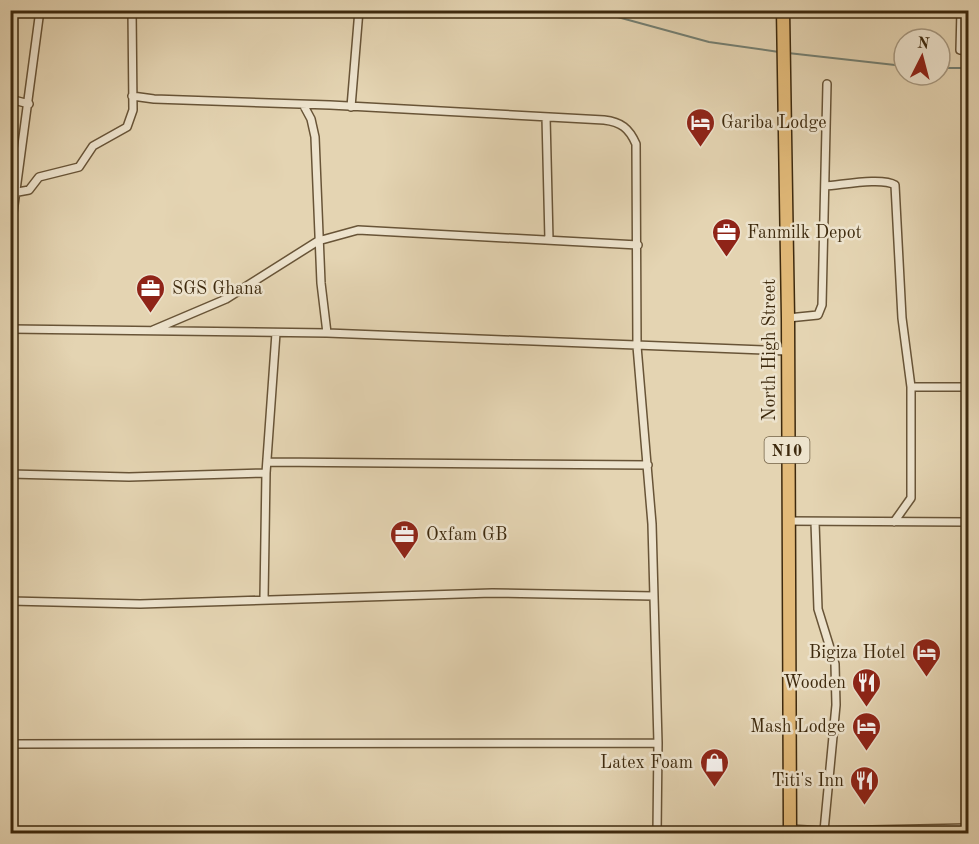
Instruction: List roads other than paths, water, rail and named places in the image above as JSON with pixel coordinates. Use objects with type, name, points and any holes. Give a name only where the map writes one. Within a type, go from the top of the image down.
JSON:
[{"type":"highway","name":"North High Street","points":[[783,10],[788,318],[790,831]]},
{"type":"street","points":[[10,235],[18,192],[40,10]]},
{"type":"street","points":[[18,192],[29,190],[39,177],[79,167],[93,146],[127,127],[133,110],[132,10]]},
{"type":"street","points":[[351,107],[359,10]]},
{"type":"street","points":[[961,10],[960,50],[969,51]]},
{"type":"street","points":[[788,318],[818,315],[822,305],[827,84]]},
{"type":"street","points":[[132,96],[619,122],[630,131],[636,144],[637,346],[648,465],[658,743],[657,834]]},
{"type":"street","points":[[10,99],[29,104]]},
{"type":"street","points":[[304,106],[311,119],[315,137],[318,241],[327,333]]},
{"type":"street","points":[[546,117],[549,240]]},
{"type":"street","points":[[825,186],[875,182],[890,182],[895,185],[902,318],[911,387],[911,498],[894,522]]},
{"type":"street","points":[[149,331],[226,299],[318,241],[358,230],[638,245]]},
{"type":"street","points":[[10,329],[327,333],[787,351]]},
{"type":"street","points":[[264,599],[266,473],[269,462],[276,333]]},
{"type":"street","points":[[911,387],[969,387]]},
{"type":"street","points":[[269,462],[648,465]]},
{"type":"street","points":[[10,474],[129,477],[266,473]]},
{"type":"street","points":[[787,521],[969,522]]},
{"type":"street","points":[[815,522],[818,609],[835,664],[836,685],[824,831]]},
{"type":"street","points":[[10,601],[140,604],[492,593],[653,596]]},
{"type":"street","points":[[10,744],[658,743]]},
{"type":"street","points":[[790,831],[969,828]]},
{"type":"waterway","points":[[592,10],[709,42],[779,52]]},
{"type":"waterway","points":[[788,53],[892,65]]},
{"type":"waterway","points":[[952,68],[968,68]]},
{"type":"place","name":"Gariba Lodge","points":[[700,148]]},
{"type":"place","name":"Fanmilk Depot","points":[[726,258]]},
{"type":"place","name":"SGS Ghana","points":[[151,314]]},
{"type":"place","name":"Oxfam GB","points":[[405,560]]},
{"type":"place","name":"Bigiza Hotel","points":[[926,678]]},
{"type":"place","name":"Wooden","points":[[867,708]]},
{"type":"place","name":"Mash Lodge","points":[[866,752]]},
{"type":"place","name":"Latex Foam","points":[[714,788]]},
{"type":"place","name":"Titi's Inn","points":[[865,806]]}]
